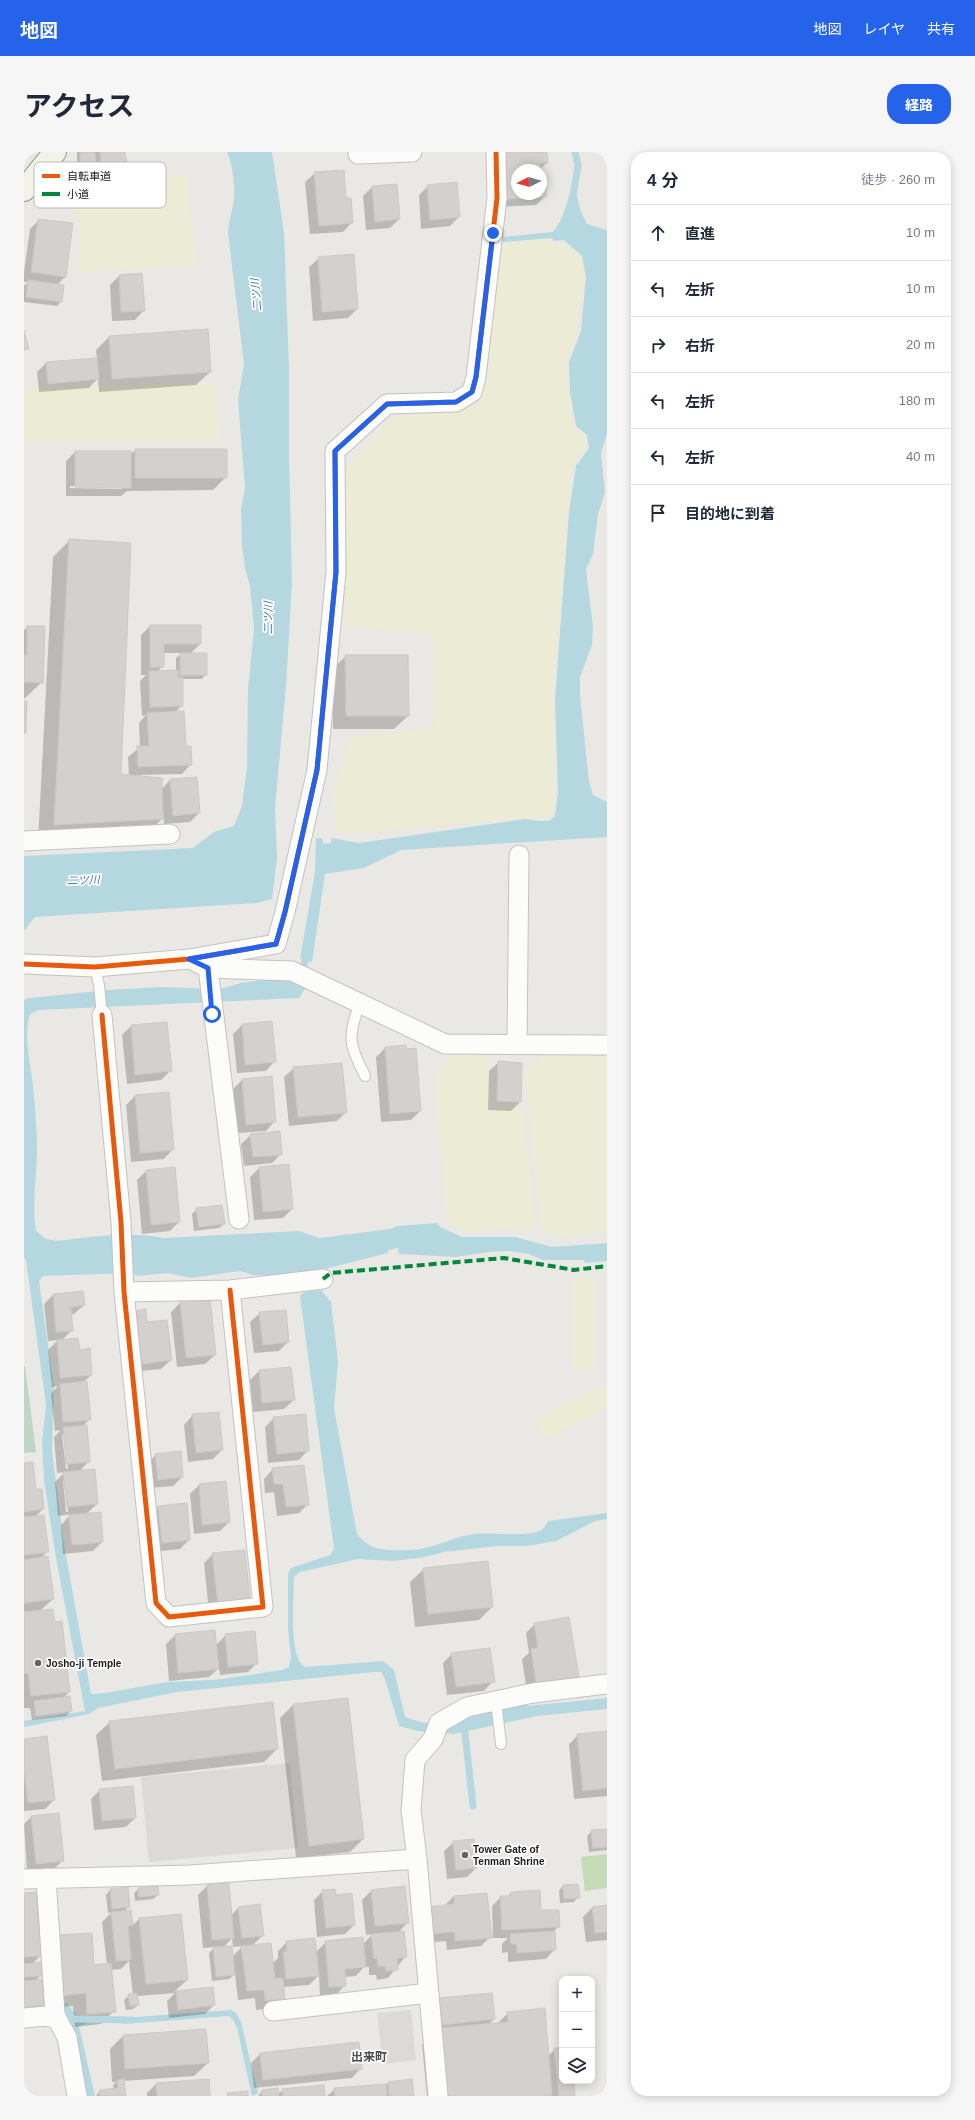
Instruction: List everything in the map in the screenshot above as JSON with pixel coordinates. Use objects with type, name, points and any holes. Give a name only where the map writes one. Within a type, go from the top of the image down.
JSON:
[{"type":"main road","points":[[47,162],[55,152]]},
{"type":"main road","points":[[24,190],[34,178]]},
{"type":"street","points":[[358,154],[412,152]]},
{"type":"street","points":[[24,964],[95,967],[189,959],[276,944],[285,912],[317,770],[336,572],[335,451],[387,404],[456,402],[472,392],[476,377],[497,198],[496,152]]},
{"type":"street","points":[[24,841],[170,834]]},
{"type":"street","points":[[517,1045],[519,856]]},
{"type":"street","points":[[189,959],[209,975],[292,971],[310,978],[445,1044],[607,1045]]},
{"type":"street","points":[[209,975],[212,1014],[239,1219]]},
{"type":"street","points":[[102,1015],[121,1231],[124,1285],[156,1603],[169,1617],[263,1607],[230,1290]]},
{"type":"street","points":[[124,1285],[230,1290],[301,1283],[323,1279]]},
{"type":"street","points":[[438,2096],[417,1859],[411,1810],[416,1760],[436,1731],[467,1707],[533,1693],[607,1684]]},
{"type":"street","points":[[24,1879],[190,1875],[417,1859]]},
{"type":"street","points":[[46,1878],[55,2011],[67,2037],[77,2096]]},
{"type":"street","points":[[273,2011],[429,1993]]},
{"type":"street","points":[[24,2018],[46,2016],[55,2011]]},
{"type":"lane","points":[[95,967],[99,985],[102,1015]]},
{"type":"lane","points":[[360,1003],[352,1027],[352,1050],[365,1076]]},
{"type":"lane","points":[[496,1701],[501,1744]]},
{"type":"green space","points":[[166,175],[186,175],[196,265],[79,272],[80,220],[82,214],[73,211],[73,208],[166,208]]},
{"type":"green space","points":[[551,239],[552,243],[564,242],[581,257],[584,278],[576,336],[566,363],[573,425],[585,437],[586,448],[572,467],[553,693],[555,807],[550,816],[339,834],[335,825],[333,794],[351,737],[434,728],[433,634],[345,626],[345,469],[392,418],[454,411],[479,406],[502,244]]},
{"type":"green space","points":[[216,382],[219,441],[24,441],[24,389]]},
{"type":"green space","points":[[488,1051],[491,1107],[522,1106],[536,1229],[521,1231],[504,1229],[469,1232],[447,1222],[434,1076],[452,1054]]},
{"type":"green space","points":[[540,1051],[607,1053],[607,1231],[559,1238],[541,1227],[524,1069],[538,1064]]},
{"type":"green space","points":[[573,1277],[595,1277],[594,1370],[572,1369]]},
{"type":"green space","points":[[24,1366],[36,1452],[24,1453]]},
{"type":"green space","points":[[607,1384],[607,1409],[544,1439],[534,1418]]},
{"type":"green space","points":[[607,1854],[607,1888],[585,1891],[581,1857]]},
{"type":"shaded area","points":[[290,1763],[298,1848],[149,1862],[141,1777]]},
{"type":"shaded area","points":[[411,2010],[416,2060],[383,2064],[377,2013]]},
{"type":"water","name":"二ツ川","points":[[227,152],[272,152],[284,233],[289,368],[292,583],[286,686],[275,808],[277,859],[272,899],[257,903],[35,917],[24,931],[24,856],[193,848],[214,832],[234,826],[242,806],[247,767],[248,690],[254,629],[250,586],[245,568],[242,546],[241,509],[245,488],[238,400],[244,364],[228,233],[234,199],[234,186]]},
{"type":"water","points":[[571,189],[576,189],[580,209],[587,224],[607,230],[607,433],[601,454],[605,492],[598,514],[593,554],[586,569],[593,627],[592,645],[580,677],[580,695],[589,782],[593,795],[607,802],[607,837],[401,850],[364,868],[325,874],[312,962],[300,959],[315,872],[316,838],[322,838],[323,844],[331,843],[332,838],[359,843],[525,819],[549,821],[555,816],[558,793],[555,699],[569,512],[576,466],[589,448],[587,435],[576,426],[570,392],[569,362],[581,331],[586,277],[582,256],[564,240],[553,241],[552,238],[503,242],[503,237],[553,232],[562,216]]},
{"type":"water","points":[[280,978],[307,985],[299,998],[39,1010],[30,1014],[27,1038],[36,1126],[37,1154],[34,1202],[36,1231],[46,1239],[56,1241],[97,1236],[137,1235],[164,1238],[299,1231],[320,1238],[390,1229],[397,1226],[437,1223],[440,1227],[462,1237],[515,1237],[552,1247],[607,1243],[607,1261],[585,1263],[584,1260],[543,1260],[529,1254],[510,1251],[489,1252],[456,1257],[399,1254],[398,1248],[388,1250],[388,1253],[297,1276],[253,1275],[240,1271],[191,1278],[168,1273],[137,1276],[132,1273],[43,1276],[39,1281],[54,1387],[52,1451],[64,1545],[91,1694],[167,1682],[213,1680],[282,1670],[289,1667],[291,1657],[288,1629],[288,1574],[291,1568],[330,1555],[334,1549],[300,1296],[304,1292],[321,1290],[331,1302],[338,1362],[334,1408],[357,1534],[365,1542],[376,1548],[383,1549],[416,1549],[469,1535],[520,1534],[537,1532],[543,1529],[548,1521],[607,1513],[607,1519],[595,1521],[556,1541],[527,1546],[498,1546],[444,1552],[425,1557],[394,1561],[358,1559],[300,1572],[294,1577],[293,1625],[296,1652],[300,1661],[305,1667],[383,1661],[394,1670],[405,1717],[429,1724],[447,1723],[486,1710],[529,1700],[527,1706],[607,1698],[607,1709],[537,1716],[454,1734],[418,1731],[399,1726],[385,1679],[381,1672],[373,1672],[177,1692],[98,1708],[89,1714],[24,1727],[24,1721],[85,1711],[56,1558],[44,1480],[42,1442],[46,1405],[26,1260],[24,1258],[24,1000],[29,998],[108,990],[160,987],[220,989],[241,983]]},
{"type":"water","points":[[59,2002],[65,2002],[76,2014],[82,2016],[86,2024],[79,2026],[95,2096],[86,2096],[69,2020],[60,2010]]},
{"type":"water","points":[[232,2010],[236,2013],[241,2022],[258,2093],[252,2096],[237,2028],[229,2016],[123,2024],[122,2018]]},
{"type":"building","points":[[80,152],[95,152],[96,162],[81,162]]},
{"type":"building","points":[[100,152],[125,152],[127,162],[101,162]]},
{"type":"building","points":[[503,152],[547,152],[548,163],[511,164],[511,199],[505,199]]},
{"type":"building","points":[[344,170],[346,198],[351,198],[353,223],[319,226],[314,172]]},
{"type":"building","points":[[457,182],[460,217],[430,220],[427,185]]},
{"type":"building","points":[[397,184],[400,219],[375,222],[372,186]]},
{"type":"building","points":[[38,219],[73,223],[66,277],[31,272]]},
{"type":"building","points":[[354,254],[358,309],[322,312],[318,257]]},
{"type":"building","points":[[142,273],[145,311],[121,312],[119,275]]},
{"type":"building","points":[[28,280],[64,285],[62,302],[26,297]]},
{"type":"building","points":[[208,329],[211,372],[112,379],[109,336]]},
{"type":"building","points":[[24,330],[29,349],[24,350]]},
{"type":"building","points":[[97,358],[99,379],[48,384],[46,362]]},
{"type":"building","points":[[135,449],[227,449],[227,478],[135,478]]},
{"type":"building","points":[[75,451],[131,451],[131,488],[75,487]]},
{"type":"building","points":[[69,539],[131,543],[121,774],[162,778],[163,819],[54,825]]},
{"type":"building","points":[[150,625],[201,625],[201,644],[164,644],[164,667],[150,667]]},
{"type":"building","points":[[27,626],[45,626],[43,683],[24,682],[24,655],[27,655]]},
{"type":"building","points":[[180,653],[207,653],[207,675],[180,675]]},
{"type":"building","points":[[345,655],[408,655],[409,716],[346,716]]},
{"type":"building","points":[[178,670],[178,677],[183,677],[183,706],[150,707],[149,671]]},
{"type":"building","points":[[24,701],[27,701],[26,733],[24,733]]},
{"type":"building","points":[[184,711],[186,746],[191,746],[192,765],[138,767],[137,746],[149,746],[147,713]]},
{"type":"building","points":[[197,777],[200,813],[173,816],[170,779]]},
{"type":"building","points":[[272,1021],[276,1062],[245,1065],[242,1024]]},
{"type":"building","points":[[167,1022],[172,1071],[135,1075],[131,1025]]},
{"type":"building","points":[[406,1045],[407,1049],[416,1048],[421,1111],[390,1114],[385,1047]]},
{"type":"building","points":[[498,1061],[522,1063],[521,1102],[497,1101]]},
{"type":"building","points":[[342,1063],[347,1113],[298,1117],[293,1067]]},
{"type":"building","points":[[272,1076],[276,1122],[246,1125],[242,1079]]},
{"type":"building","points":[[169,1092],[174,1150],[140,1153],[135,1095]]},
{"type":"building","points":[[280,1131],[282,1155],[253,1157],[250,1134]]},
{"type":"building","points":[[289,1164],[293,1209],[263,1212],[259,1167]]},
{"type":"building","points":[[175,1167],[180,1222],[151,1225],[146,1170]]},
{"type":"building","points":[[222,1205],[225,1224],[199,1227],[196,1208]]},
{"type":"building","points":[[83,1291],[85,1305],[71,1307],[73,1331],[56,1332],[53,1294]]},
{"type":"building","points":[[210,1298],[216,1355],[186,1358],[180,1301]]},
{"type":"building","points":[[146,1309],[147,1322],[167,1320],[172,1360],[142,1364],[136,1311]]},
{"type":"building","points":[[286,1310],[289,1342],[263,1345],[259,1312]]},
{"type":"building","points":[[78,1338],[80,1350],[90,1348],[92,1375],[60,1378],[57,1340]]},
{"type":"building","points":[[291,1367],[295,1400],[262,1403],[259,1370]]},
{"type":"building","points":[[87,1381],[91,1420],[63,1422],[60,1384]]},
{"type":"building","points":[[219,1412],[223,1450],[196,1453],[192,1414]]},
{"type":"building","points":[[306,1414],[309,1451],[277,1454],[273,1417]]},
{"type":"building","points":[[87,1425],[90,1462],[66,1464],[63,1427]]},
{"type":"building","points":[[181,1451],[183,1477],[158,1480],[155,1454]]},
{"type":"building","points":[[33,1462],[36,1489],[42,1489],[44,1509],[24,1512],[24,1463]]},
{"type":"building","points":[[304,1465],[309,1505],[286,1507],[283,1484],[274,1484],[272,1468]]},
{"type":"building","points":[[95,1469],[98,1504],[67,1507],[63,1472]]},
{"type":"building","points":[[226,1481],[230,1522],[202,1525],[199,1484]]},
{"type":"building","points":[[187,1503],[190,1540],[162,1543],[158,1506]]},
{"type":"building","points":[[101,1512],[103,1542],[72,1545],[69,1515]]},
{"type":"building","points":[[44,1515],[49,1552],[24,1555],[24,1517]]},
{"type":"building","points":[[245,1550],[250,1601],[218,1604],[212,1553]]},
{"type":"building","points":[[48,1556],[54,1599],[24,1603],[24,1560]]},
{"type":"building","points":[[488,1561],[493,1607],[428,1614],[423,1568]]},
{"type":"building","points":[[53,1609],[55,1622],[62,1621],[70,1692],[31,1696],[28,1673],[24,1674],[24,1612]]},
{"type":"building","points":[[569,1617],[579,1677],[536,1683],[531,1649],[538,1648],[534,1623]]},
{"type":"building","points":[[215,1630],[219,1669],[178,1673],[175,1634]]},
{"type":"building","points":[[255,1631],[258,1664],[228,1667],[225,1634]]},
{"type":"building","points":[[490,1648],[495,1682],[456,1687],[451,1653]]},
{"type":"building","points":[[70,1696],[72,1711],[36,1716],[34,1701]]},
{"type":"building","points":[[348,1698],[364,1839],[309,1846],[293,1704]]},
{"type":"building","points":[[273,1702],[278,1749],[115,1769],[109,1721]]},
{"type":"building","points":[[607,1731],[607,1788],[583,1791],[577,1734]]},
{"type":"building","points":[[47,1736],[55,1800],[28,1803],[24,1769],[24,1739]]},
{"type":"building","points":[[133,1786],[136,1818],[102,1821],[99,1789]]},
{"type":"building","points":[[59,1813],[64,1861],[36,1864],[31,1816]]},
{"type":"building","points":[[607,1829],[607,1847],[593,1848],[591,1830]]},
{"type":"building","name":"Tower Gate of Tenman Shrine","points":[[474,1839],[477,1868],[456,1870],[453,1841]]},
{"type":"building","points":[[229,1883],[234,1938],[212,1940],[207,1885]]},
{"type":"building","points":[[578,1884],[580,1898],[564,1899],[563,1885]]},
{"type":"building","points":[[158,1886],[159,1895],[139,1897],[138,1888]]},
{"type":"building","points":[[405,1886],[409,1923],[375,1926],[371,1890]]},
{"type":"building","points":[[128,1887],[130,1907],[112,1909],[110,1889]]},
{"type":"building","points":[[335,1889],[336,1895],[352,1893],[355,1925],[326,1928],[322,1890]]},
{"type":"building","points":[[540,1890],[541,1910],[559,1910],[560,1927],[502,1930],[500,1896],[511,1896],[511,1892]]},
{"type":"building","points":[[36,1892],[42,1956],[24,1957],[24,1893]]},
{"type":"building","points":[[487,1893],[492,1938],[455,1941],[455,1932],[429,1934],[427,1907],[454,1904],[454,1896]]},
{"type":"building","points":[[260,1904],[264,1936],[242,1938],[238,1907]]},
{"type":"building","points":[[607,1905],[607,1932],[595,1933],[592,1907]]},
{"type":"building","points":[[131,1910],[133,1925],[128,1926],[131,1960],[116,1961],[111,1912]]},
{"type":"building","points":[[181,1914],[188,1980],[146,1984],[139,1918]]},
{"type":"building","points":[[404,1931],[407,1957],[397,1958],[398,1970],[386,1971],[385,1966],[378,1967],[377,1958],[374,1959],[371,1934]]},
{"type":"building","points":[[555,1931],[556,1950],[517,1953],[517,1944],[511,1944],[510,1934]]},
{"type":"building","points":[[92,1933],[94,1965],[111,1963],[116,2012],[87,2014],[86,1993],[62,1996],[57,1935]]},
{"type":"building","points":[[363,1937],[366,1967],[345,1969],[346,1986],[329,1987],[325,1941]]},
{"type":"building","points":[[315,1938],[319,1976],[286,1979],[283,1952],[287,1951],[286,1941]]},
{"type":"building","points":[[271,1943],[275,1979],[283,1978],[285,1999],[265,2001],[264,1990],[247,1991],[241,1946]]},
{"type":"building","points":[[232,1946],[235,1975],[216,1977],[213,1947]]},
{"type":"building","points":[[41,1962],[42,1976],[24,1977],[24,1964]]},
{"type":"building","points":[[42,1979],[44,2005],[24,2007],[24,1981]]},
{"type":"building","points":[[213,1987],[215,2005],[178,2010],[176,1991]]},
{"type":"building","points":[[137,1993],[139,2005],[130,2006],[128,1994]]},
{"type":"building","points":[[492,1993],[495,2019],[442,2025],[439,1998]]},
{"type":"building","points":[[545,2008],[552,2096],[444,2096],[438,2028],[508,2022],[507,2012]]},
{"type":"building","points":[[206,2029],[209,2063],[125,2069],[123,2035]]},
{"type":"building","points":[[359,2042],[362,2069],[263,2080],[260,2053]]},
{"type":"building","points":[[554,2048],[559,2048],[559,2084],[574,2084],[575,2096],[559,2096]]},
{"type":"building","points":[[124,2079],[126,2096],[100,2096],[100,2090],[118,2088],[117,2080]]},
{"type":"building","points":[[209,2079],[210,2096],[157,2096],[156,2083]]},
{"type":"building","points":[[412,2079],[414,2096],[389,2096],[388,2082]]},
{"type":"building","points":[[386,2084],[387,2096],[335,2096],[334,2088]]},
{"type":"building","points":[[324,2085],[325,2096],[283,2096],[282,2089]]},
{"type":"building","points":[[278,2088],[279,2096],[262,2096],[262,2090]]},
{"type":"building","points":[[248,2091],[248,2096],[228,2096],[227,2093]]},
{"type":"waterway","points":[[573,197],[578,165],[575,152]]},
{"type":"waterway","points":[[301,974],[308,951]]},
{"type":"waterway","points":[[464,1724],[473,1806]]},
{"type":"waterway","points":[[74,2019],[132,2020]]},
{"type":"marked path","points":[[323,1279],[331,1273],[504,1258],[574,1270],[607,1266]]},
{"type":"cycle path","points":[[24,964],[95,967],[189,959],[276,944],[285,912],[317,770],[336,572],[335,451],[387,404],[456,402],[472,392],[476,377],[497,198],[496,152]]},
{"type":"cycle path","points":[[102,1015],[121,1222],[124,1292],[156,1603],[169,1617],[263,1607],[230,1290]]},
{"type":"place","name":"Josho-ji Temple","points":[[38,1663]]},
{"type":"place","name":"Tower Gate of Tenman Shrine","points":[[465,1855]]},
{"type":"district","name":"出来町","points":[[369,2057]]},
{"type":"route","points":[[212,1014],[208,968],[189,959],[276,944],[285,912],[317,770],[336,572],[335,451],[387,404],[456,402],[472,392],[476,377],[493,233]]}]
